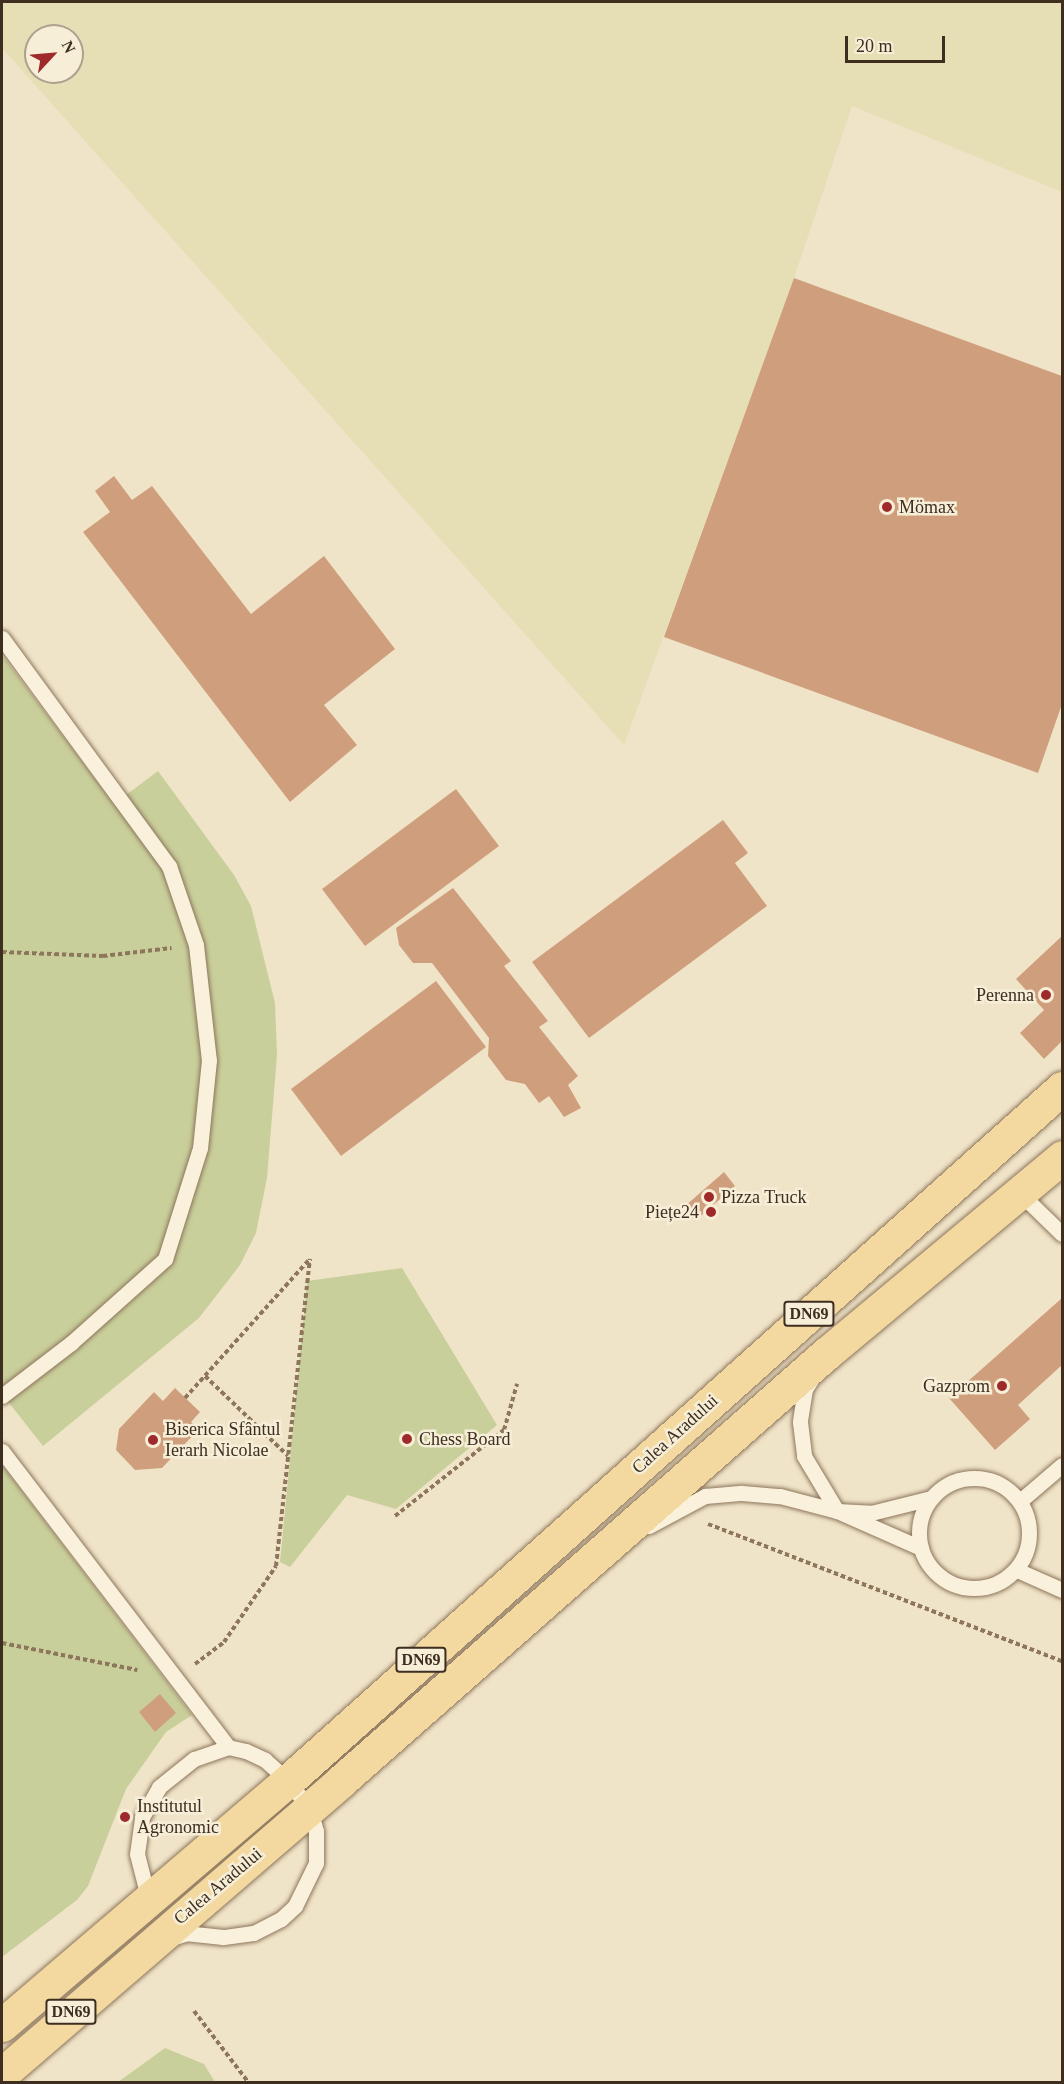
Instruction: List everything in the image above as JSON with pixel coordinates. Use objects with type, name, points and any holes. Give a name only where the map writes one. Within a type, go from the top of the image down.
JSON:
[{"type":"main road","name":"Calea Aradului","points":[[2,2025],[148,1897],[288,1781],[1062,1088]]},
{"type":"main road","name":"Calea Aradului","points":[[2,2074],[127,1962],[310,1809],[582,1566],[827,1353],[1062,1157]]},
{"type":"lane","points":[[2,638],[155,842],[179,889],[196,945],[207,1021],[207,1105],[200,1148],[165,1259],[71,1343],[2,1396]]},
{"type":"lane","points":[[1020,1194],[1062,1234]]},
{"type":"lane","points":[[827,1353],[805,1389],[800,1422],[804,1456],[837,1511]]},
{"type":"lane","points":[[2,1451],[228,1747]]},
{"type":"lane","points":[[1020,1501],[1062,1465]]},
{"type":"lane","points":[[968,1477],[1004,1486],[1020,1501],[1030,1536],[1026,1554],[1017,1570],[1001,1582],[982,1589],[962,1588],[944,1580],[930,1566],[921,1548],[922,1514],[931,1498],[948,1484],[968,1477]]},
{"type":"lane","points":[[582,1566],[705,1496],[742,1492],[780,1496],[837,1511],[921,1548]]},
{"type":"lane","points":[[837,1511],[872,1513],[931,1498]]},
{"type":"lane","points":[[1017,1570],[1062,1590]]},
{"type":"lane","name":"Calea Aradului","points":[[127,1962],[176,1936],[239,1936],[281,1919],[305,1893],[316,1863],[316,1832],[310,1809],[288,1781],[265,1760],[228,1747],[207,1752],[182,1766],[149,1800],[137,1838],[140,1868],[148,1897]]},
{"type":"path","points":[[2,952],[103,956],[196,945]]},
{"type":"path","points":[[176,1678],[224,1642],[276,1566],[310,1260],[185,1398]]},
{"type":"path","points":[[205,1376],[288,1456]]},
{"type":"path","points":[[395,1516],[504,1430],[517,1384]]},
{"type":"path","points":[[708,1524],[1062,1662]]},
{"type":"path","points":[[2,1643],[141,1671]]},
{"type":"path","points":[[194,2011],[248,2082]]},
{"type":"shaded area","points":[[2,2],[1062,2],[1062,192],[852,106],[794,278],[624,745],[34,84],[84,84],[84,24],[24,24],[24,73],[2,48]]},
{"type":"green space","points":[[2,655],[114,804],[158,771],[234,875],[251,906],[275,1003],[277,1055],[267,1178],[256,1233],[240,1265],[199,1318],[43,1446],[2,1394]]},
{"type":"green space","points":[[402,1268],[497,1425],[396,1509],[347,1495],[290,1567],[280,1562],[307,1281]]},
{"type":"green space","points":[[2,1465],[192,1715],[166,1732],[126,1789],[88,1886],[77,1900],[2,1957]]},
{"type":"green space","points":[[165,2048],[204,2064],[215,2082],[118,2082]]},
{"type":"building","name":"Mömax","points":[[794,278],[1062,376],[1062,704],[1038,773],[664,637]]},
{"type":"building","points":[[114,476],[132,500],[152,486],[251,614],[324,556],[395,649],[324,705],[357,745],[290,802],[83,532],[110,512],[95,491]]},
{"type":"building","points":[[456,789],[499,846],[365,946],[322,889]]},
{"type":"building","points":[[723,820],[748,853],[735,863],[767,906],[589,1038],[532,962]]},
{"type":"building","points":[[453,888],[511,961],[504,966],[548,1021],[539,1027],[578,1076],[568,1085],[581,1108],[564,1117],[549,1096],[539,1103],[525,1084],[506,1080],[488,1056],[489,1038],[432,963],[413,963],[399,945],[396,928]]},
{"type":"building","name":"Perenna","points":[[1062,936],[1062,1041],[1044,1059],[1020,1033],[1044,1010],[1016,979]]},
{"type":"building","points":[[436,981],[486,1047],[341,1156],[291,1089]]},
{"type":"building","name":"Pizza Truck","points":[[724,1172],[735,1186],[695,1221],[684,1207]]},
{"type":"building","name":"Gazprom","points":[[1062,1298],[1062,1365],[1018,1405],[1030,1419],[995,1450],[949,1398]]},
{"type":"building","name":"Biserica Sfântul Ierarh Nicolae","points":[[175,1388],[200,1412],[191,1422],[199,1429],[162,1468],[135,1470],[116,1450],[119,1429],[154,1392],[163,1401]]},
{"type":"building","points":[[160,1694],[176,1713],[155,1732],[139,1712]]},
{"type":"place","name":"Mömax","points":[[887,507]]},
{"type":"place","name":"Perenna","points":[[1046,995]]},
{"type":"place","name":"Pizza Truck","points":[[709,1197]]},
{"type":"place","name":"Piețe24","points":[[711,1212]]},
{"type":"place","name":"Gazprom","points":[[1002,1386]]},
{"type":"place","name":"Chess Board","points":[[407,1439]]},
{"type":"place","name":"Biserica Sfântul Ierarh Nicolae","points":[[153,1440]]},
{"type":"place","name":"Institutul Agronomic","points":[[125,1817]]}]
